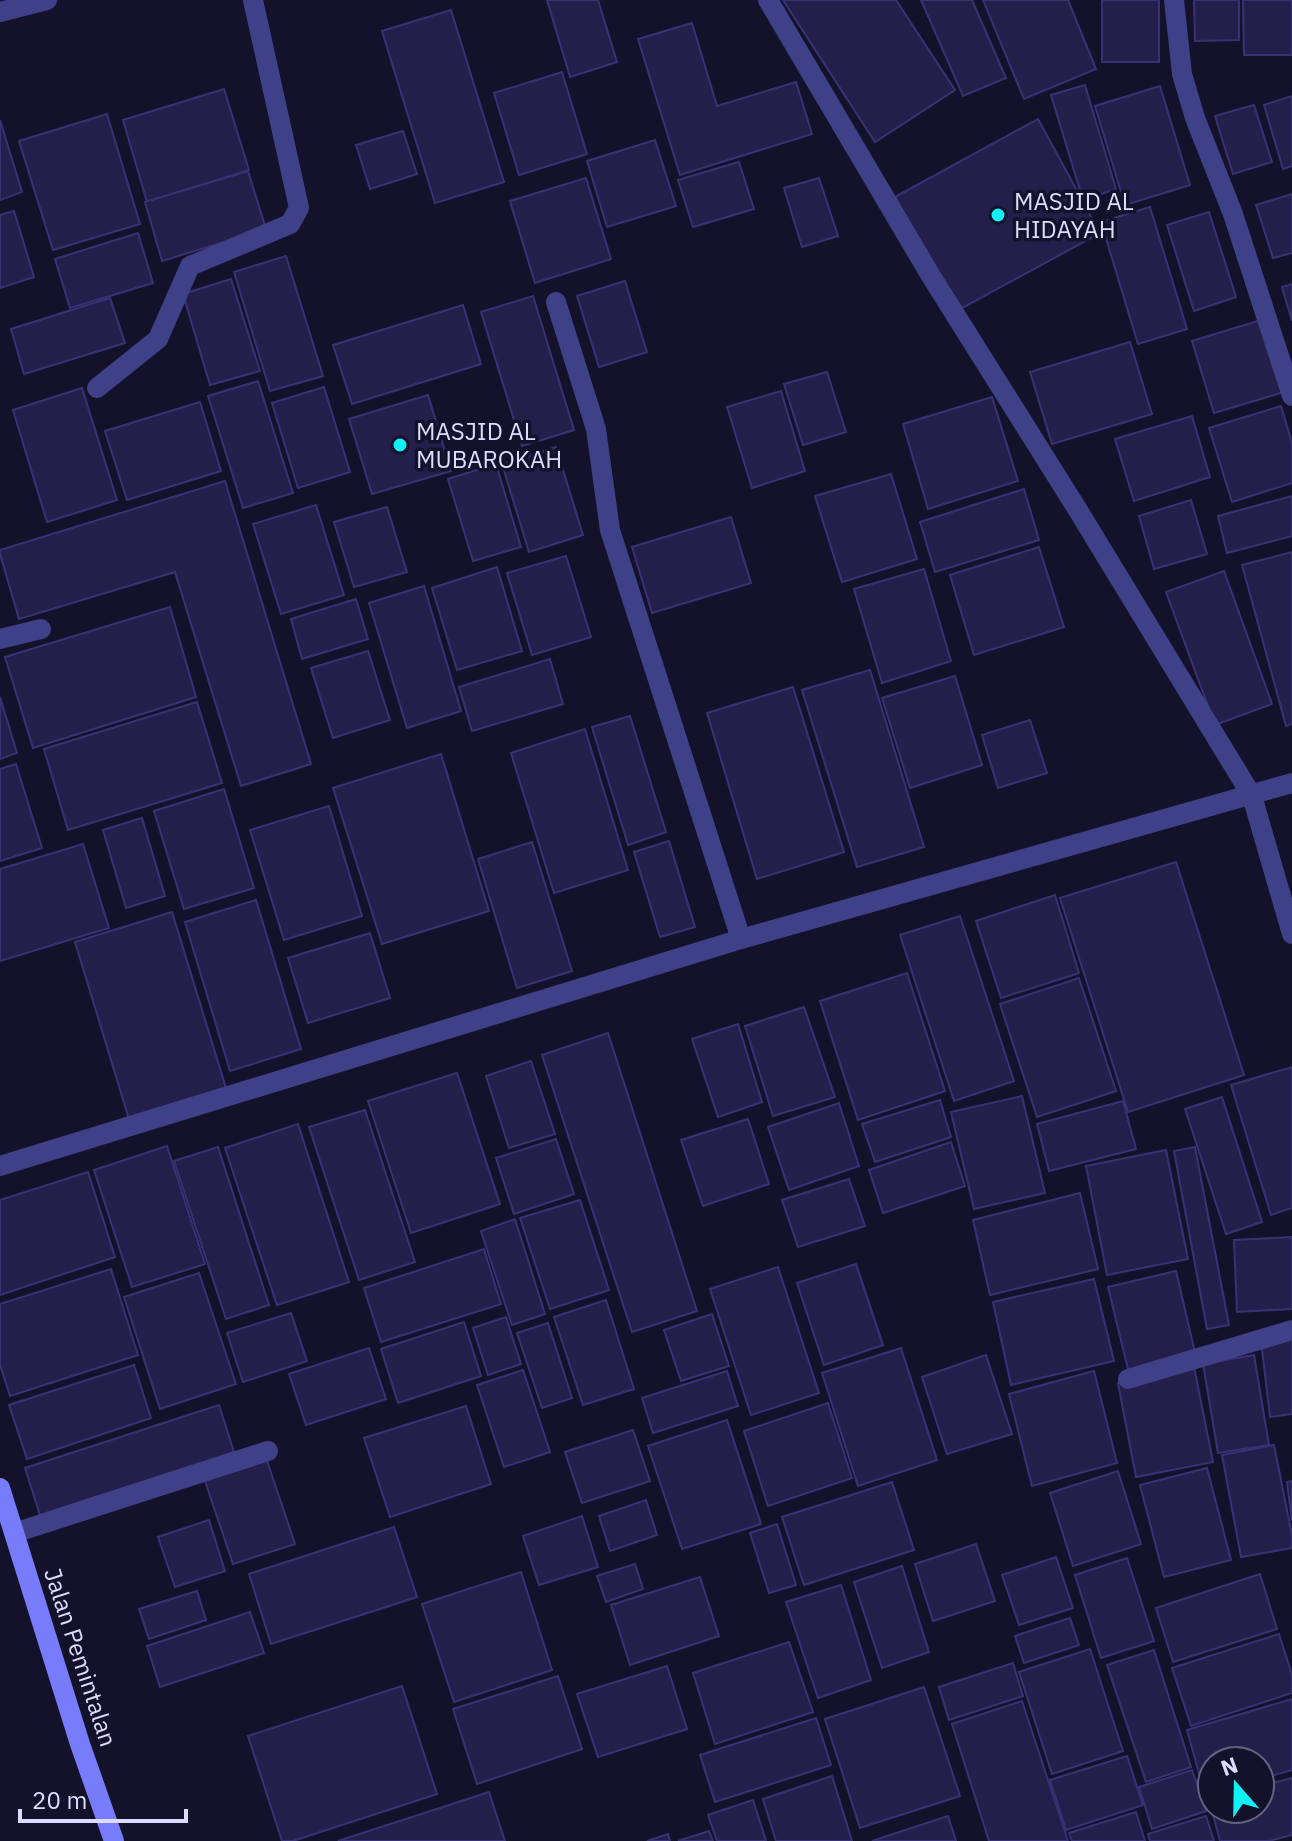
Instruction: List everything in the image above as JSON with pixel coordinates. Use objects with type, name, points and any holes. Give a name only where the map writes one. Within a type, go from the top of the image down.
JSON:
[{"type":"main road","name":"Jalan Pemintalan","points":[[0,1488],[80,1744],[114,1841]]},
{"type":"street","points":[[0,12],[47,0]]},
{"type":"street","points":[[97,388],[158,339],[190,266],[290,224],[299,208],[253,0]]},
{"type":"street","points":[[768,0],[931,276],[1252,796],[1292,934]]},
{"type":"street","points":[[1174,0],[1182,74],[1195,118],[1233,214],[1292,396]]},
{"type":"street","points":[[556,302],[596,429],[610,530],[741,939]]},
{"type":"street","points":[[0,639],[41,629]]},
{"type":"street","points":[[0,1166],[741,939],[1292,783]]},
{"type":"street","points":[[1128,1379],[1292,1330]]},
{"type":"street","points":[[14,1533],[268,1451]]},
{"type":"building","points":[[547,0],[598,0],[617,62],[570,77]]},
{"type":"building","points":[[783,0],[896,0],[955,90],[875,142]]},
{"type":"building","points":[[921,0],[972,0],[1006,78],[963,96]]},
{"type":"building","points":[[983,0],[1068,0],[1096,69],[1024,99]]},
{"type":"building","points":[[1102,0],[1159,0],[1159,62],[1102,62]]},
{"type":"building","points":[[1194,0],[1239,0],[1239,40],[1195,41]]},
{"type":"building","points":[[1243,0],[1292,0],[1292,55],[1244,55]]},
{"type":"building","points":[[451,10],[504,182],[435,203],[382,31]]},
{"type":"building","points":[[692,23],[717,106],[796,82],[812,134],[680,175],[638,39]]},
{"type":"building","points":[[562,72],[587,154],[519,175],[494,93]]},
{"type":"building","points":[[1085,85],[1116,189],[1083,200],[1051,95]]},
{"type":"building","points":[[1160,86],[1190,185],[1125,205],[1095,106]]},
{"type":"building","points":[[224,89],[249,170],[147,202],[123,120]]},
{"type":"building","points":[[1292,96],[1292,166],[1283,169],[1264,105]]},
{"type":"building","points":[[1254,105],[1272,162],[1233,174],[1215,116]]},
{"type":"building","points":[[107,114],[140,224],[53,250],[19,141]]},
{"type":"building","name":"MASJID AL HIDAYAH","points":[[1038,119],[1100,233],[957,311],[895,197]]},
{"type":"building","points":[[0,120],[22,192],[0,200]]},
{"type":"building","points":[[403,131],[417,174],[370,189],[356,145]]},
{"type":"building","points":[[655,140],[676,206],[607,227],[587,161]]},
{"type":"building","points":[[739,162],[754,209],[693,227],[678,180]]},
{"type":"building","points":[[248,171],[266,229],[162,261],[145,202]]},
{"type":"building","points":[[586,178],[611,259],[535,283],[510,201]]},
{"type":"building","points":[[819,178],[838,236],[802,247],[784,188]]},
{"type":"building","points":[[1292,194],[1292,253],[1273,258],[1256,205]]},
{"type":"building","points":[[1150,207],[1187,329],[1138,344],[1101,222]]},
{"type":"building","points":[[14,211],[34,277],[0,288],[0,215]]},
{"type":"building","points":[[1209,212],[1236,297],[1194,311],[1167,225]]},
{"type":"building","points":[[138,233],[153,283],[70,308],[55,259]]},
{"type":"building","points":[[286,256],[323,376],[270,391],[234,272]]},
{"type":"building","points":[[231,279],[260,371],[210,385],[183,294]]},
{"type":"building","points":[[625,281],[647,352],[599,367],[577,296]]},
{"type":"building","points":[[1292,284],[1292,321],[1282,287]]},
{"type":"building","points":[[533,296],[574,430],[522,446],[481,312]]},
{"type":"building","points":[[110,298],[125,343],[24,374],[11,329]]},
{"type":"building","points":[[463,305],[481,364],[352,404],[333,345]]},
{"type":"building","points":[[1261,320],[1284,392],[1214,413],[1192,341]]},
{"type":"building","points":[[1130,342],[1152,414],[1052,444],[1030,372]]},
{"type":"building","points":[[827,372],[846,432],[803,445],[784,384]]},
{"type":"building","points":[[258,381],[293,493],[243,508],[208,396]]},
{"type":"building","points":[[324,387],[350,472],[298,488],[272,403]]},
{"type":"building","points":[[82,388],[117,500],[47,522],[13,410]]},
{"type":"building","points":[[781,391],[805,471],[752,488],[727,407]]},
{"type":"building","name":"MASJID AL MUBAROKAH","points":[[428,395],[451,471],[372,494],[349,419]]},
{"type":"building","points":[[992,397],[1018,481],[928,509],[903,424]]},
{"type":"building","points":[[200,402],[221,471],[127,500],[105,431]]},
{"type":"building","points":[[1281,406],[1292,443],[1292,483],[1232,502],[1209,428]]},
{"type":"building","points":[[1192,416],[1210,477],[1134,501],[1115,439]]},
{"type":"building","points":[[556,447],[583,535],[529,552],[502,464]]},
{"type":"building","points":[[496,464],[521,547],[473,561],[448,479]]},
{"type":"building","points":[[891,474],[917,559],[842,582],[815,496]]},
{"type":"building","points":[[225,481],[311,764],[241,786],[175,572],[19,619],[0,554],[0,550]]},
{"type":"building","points":[[1024,489],[1039,540],[935,572],[920,522]]},
{"type":"building","points":[[1292,496],[1292,536],[1227,553],[1218,516]]},
{"type":"building","points":[[1191,500],[1207,554],[1154,569],[1139,516]]},
{"type":"building","points":[[316,505],[344,595],[281,614],[253,524]]},
{"type":"building","points":[[387,507],[407,572],[354,587],[334,522]]},
{"type":"building","points":[[731,517],[751,583],[652,613],[632,547]]},
{"type":"building","points":[[1039,547],[1064,627],[974,655],[950,575]]},
{"type":"building","points":[[1292,552],[1292,724],[1286,726],[1242,565]]},
{"type":"building","points":[[566,556],[591,637],[532,655],[507,573]]},
{"type":"building","points":[[497,567],[522,651],[457,670],[432,588]]},
{"type":"building","points":[[924,569],[951,661],[882,683],[854,589]]},
{"type":"building","points":[[1224,571],[1272,704],[1215,725],[1166,592]]},
{"type":"building","points":[[424,586],[461,711],[407,728],[369,603]]},
{"type":"building","points":[[356,599],[368,639],[302,659],[291,619]]},
{"type":"building","points":[[170,607],[196,697],[33,748],[5,657]]},
{"type":"building","points":[[368,651],[390,720],[333,738],[311,668]]},
{"type":"building","points":[[550,659],[563,704],[472,731],[459,687]]},
{"type":"building","points":[[870,670],[924,847],[857,867],[802,690]]},
{"type":"building","points":[[955,676],[982,765],[910,788],[882,698]]},
{"type":"building","points":[[793,687],[844,852],[757,879],[707,713]]},
{"type":"building","points":[[0,697],[17,753],[0,759]]},
{"type":"building","points":[[197,702],[222,783],[68,830],[44,749]]},
{"type":"building","points":[[630,716],[666,832],[628,845],[592,727]]},
{"type":"building","points":[[1030,720],[1047,773],[998,788],[982,735]]},
{"type":"building","points":[[585,729],[628,870],[554,893],[511,753]]},
{"type":"building","points":[[441,754],[489,911],[382,944],[333,788]]},
{"type":"building","points":[[16,764],[42,848],[0,861],[0,769]]},
{"type":"building","points":[[224,789],[254,888],[184,909],[154,811]]},
{"type":"building","points":[[329,806],[362,916],[284,940],[250,830]]},
{"type":"building","points":[[142,818],[165,896],[126,908],[103,830]]},
{"type":"building","points":[[669,841],[695,927],[660,937],[634,852]]},
{"type":"building","points":[[532,842],[572,971],[517,988],[478,859]]},
{"type":"building","points":[[83,844],[109,928],[0,961],[0,869]]},
{"type":"building","points":[[1176,862],[1244,1075],[1128,1112],[1060,898]]},
{"type":"building","points":[[1055,895],[1079,973],[1001,998],[976,921]]},
{"type":"building","points":[[256,900],[301,1049],[230,1071],[185,922]]},
{"type":"building","points":[[172,912],[226,1088],[129,1119],[75,942]]},
{"type":"building","points":[[960,916],[1014,1081],[954,1101],[900,935]]},
{"type":"building","points":[[370,933],[390,998],[308,1023],[288,958]]},
{"type":"building","points":[[907,973],[945,1091],[858,1120],[820,1001]]},
{"type":"building","points":[[1079,978],[1116,1091],[1037,1117],[1000,1004]]},
{"type":"building","points":[[804,1007],[835,1097],[773,1116],[745,1026]]},
{"type":"building","points":[[738,1024],[762,1102],[718,1117],[692,1039]]},
{"type":"building","points":[[608,1033],[697,1311],[632,1332],[542,1055]]},
{"type":"building","points":[[531,1061],[555,1134],[509,1148],[486,1076]]},
{"type":"building","points":[[1292,1067],[1292,1208],[1271,1215],[1231,1085]]},
{"type":"building","points":[[457,1073],[500,1204],[411,1233],[368,1101]]},
{"type":"building","points":[[1022,1096],[1045,1193],[974,1209],[951,1112]]},
{"type":"building","points":[[1222,1097],[1262,1222],[1226,1234],[1185,1109]]},
{"type":"building","points":[[940,1100],[951,1137],[875,1162],[862,1124]]},
{"type":"building","points":[[1123,1101],[1136,1149],[1049,1171],[1037,1124]]},
{"type":"building","points":[[839,1103],[859,1166],[789,1190],[768,1127]]},
{"type":"building","points":[[365,1110],[415,1262],[359,1280],[309,1127]]},
{"type":"building","points":[[748,1119],[769,1184],[703,1206],[681,1140]]},
{"type":"building","points":[[298,1124],[349,1282],[277,1305],[225,1148]]},
{"type":"building","points":[[556,1139],[574,1194],[514,1214],[496,1158]]},
{"type":"building","points":[[951,1142],[965,1186],[883,1213],[869,1170]]},
{"type":"building","points":[[167,1146],[205,1264],[132,1287],[94,1170]]},
{"type":"building","points":[[218,1147],[269,1305],[226,1319],[174,1161]]},
{"type":"building","points":[[1195,1147],[1229,1325],[1207,1329],[1174,1151]]},
{"type":"building","points":[[1166,1150],[1188,1259],[1107,1275],[1086,1166]]},
{"type":"building","points":[[88,1172],[115,1257],[0,1295],[0,1200]]},
{"type":"building","points":[[849,1179],[865,1226],[798,1247],[782,1200]]},
{"type":"building","points":[[1080,1193],[1098,1269],[990,1295],[973,1220]]},
{"type":"building","points":[[580,1200],[609,1290],[550,1309],[520,1218]]},
{"type":"building","points":[[515,1219],[545,1314],[512,1325],[481,1231]]},
{"type":"building","points":[[1292,1237],[1292,1309],[1237,1312],[1234,1240]]},
{"type":"building","points":[[484,1249],[501,1304],[381,1342],[364,1288]]},
{"type":"building","points":[[856,1264],[883,1345],[824,1365],[797,1283]]},
{"type":"building","points":[[778,1267],[819,1393],[751,1415],[710,1289]]},
{"type":"building","points":[[111,1269],[138,1355],[10,1396],[0,1365],[0,1304]]},
{"type":"building","points":[[1176,1271],[1196,1357],[1129,1373],[1108,1287]]},
{"type":"building","points":[[199,1273],[236,1384],[160,1409],[124,1297]]},
{"type":"building","points":[[1094,1279],[1114,1361],[1011,1385],[993,1302]]},
{"type":"building","points":[[606,1300],[634,1389],[583,1405],[554,1317]]},
{"type":"building","points":[[291,1313],[307,1361],[243,1382],[227,1333]]},
{"type":"building","points":[[712,1314],[729,1366],[681,1381],[664,1330]]},
{"type":"building","points":[[506,1317],[521,1364],[488,1375],[473,1328]]},
{"type":"building","points":[[464,1322],[481,1376],[398,1403],[381,1349]]},
{"type":"building","points":[[548,1323],[572,1398],[542,1408],[517,1333]]},
{"type":"building","points":[[1292,1336],[1292,1414],[1270,1417],[1261,1340]]},
{"type":"building","points":[[369,1348],[386,1399],[306,1425],[289,1374]]},
{"type":"building","points":[[901,1348],[937,1460],[858,1486],[822,1373]]},
{"type":"building","points":[[986,1355],[1012,1434],[947,1454],[922,1377]]},
{"type":"building","points":[[1254,1355],[1269,1445],[1218,1453],[1203,1364]]},
{"type":"building","points":[[134,1365],[151,1418],[27,1459],[9,1405]]},
{"type":"building","points":[[1194,1367],[1213,1462],[1136,1477],[1118,1383]]},
{"type":"building","points":[[523,1370],[550,1452],[504,1467],[477,1385]]},
{"type":"building","points":[[727,1371],[738,1406],[653,1433],[642,1398]]},
{"type":"building","points":[[1094,1371],[1117,1463],[1032,1486],[1009,1394]]},
{"type":"building","points":[[828,1403],[852,1478],[768,1506],[744,1431]]},
{"type":"building","points":[[219,1405],[234,1452],[40,1515],[25,1468]]},
{"type":"building","points":[[466,1406],[491,1484],[390,1517],[364,1438]]},
{"type":"building","points":[[727,1420],[761,1524],[682,1549],[648,1446]]},
{"type":"building","points":[[633,1430],[650,1481],[582,1503],[565,1452]]},
{"type":"building","points":[[1274,1445],[1292,1548],[1241,1557],[1222,1455]]},
{"type":"building","points":[[266,1458],[295,1544],[233,1564],[204,1478]]},
{"type":"building","points":[[1207,1468],[1231,1560],[1164,1577],[1140,1485]]},
{"type":"building","points":[[1118,1471],[1141,1544],[1073,1566],[1050,1493]]},
{"type":"building","points":[[1292,1481],[1292,1521],[1287,1482]]},
{"type":"building","points":[[892,1482],[914,1550],[804,1585],[782,1517]]},
{"type":"building","points":[[646,1500],[657,1535],[610,1551],[599,1516]]},
{"type":"building","points":[[582,1516],[598,1567],[539,1585],[523,1536]]},
{"type":"building","points":[[209,1520],[225,1571],[175,1587],[158,1537]]},
{"type":"building","points":[[777,1524],[796,1585],[769,1593],[750,1533]]},
{"type":"building","points":[[394,1527],[417,1597],[271,1644],[249,1574]]},
{"type":"building","points":[[976,1544],[995,1601],[933,1621],[915,1564]]},
{"type":"building","points":[[1056,1557],[1073,1608],[1019,1625],[1002,1575]]},
{"type":"building","points":[[1127,1558],[1154,1641],[1101,1658],[1075,1575]]},
{"type":"building","points":[[635,1564],[643,1589],[606,1602],[597,1576]]},
{"type":"building","points":[[902,1566],[929,1652],[882,1668],[854,1582]]},
{"type":"building","points":[[521,1572],[552,1670],[454,1702],[422,1604]]},
{"type":"building","points":[[1260,1574],[1277,1629],[1173,1662],[1156,1608]]},
{"type":"building","points":[[700,1577],[719,1636],[630,1665],[611,1605]]},
{"type":"building","points":[[841,1585],[871,1680],[818,1698],[786,1602]]},
{"type":"building","points":[[197,1591],[206,1620],[149,1639],[139,1609]]},
{"type":"building","points":[[250,1612],[264,1653],[160,1687],[147,1646]]},
{"type":"building","points":[[1070,1618],[1079,1645],[1024,1663],[1015,1636]]},
{"type":"building","points":[[1279,1634],[1292,1675],[1292,1693],[1191,1726],[1172,1668]]},
{"type":"building","points":[[789,1642],[813,1712],[715,1744],[693,1673]]},
{"type":"building","points":[[1090,1649],[1123,1751],[1052,1774],[1019,1672]]},
{"type":"building","points":[[1154,1650],[1191,1767],[1146,1782],[1107,1665]]},
{"type":"building","points":[[1013,1663],[1023,1696],[949,1720],[939,1687]]},
{"type":"building","points":[[667,1666],[687,1729],[598,1757],[577,1694]]},
{"type":"building","points":[[558,1676],[582,1749],[477,1784],[453,1709]]},
{"type":"building","points":[[402,1686],[437,1794],[293,1841],[282,1841],[248,1736]]},
{"type":"building","points":[[924,1687],[960,1796],[860,1828],[825,1719]]},
{"type":"building","points":[[1292,1699],[1292,1770],[1276,1774],[1276,1745],[1196,1745],[1196,1762],[1187,1730]]},
{"type":"building","points":[[1022,1701],[1068,1841],[989,1841],[952,1724]]},
{"type":"building","points":[[816,1718],[831,1765],[715,1802],[700,1755]]},
{"type":"building","points":[[1127,1756],[1143,1805],[1066,1830],[1050,1780]]},
{"type":"building","points":[[1192,1770],[1196,1782],[1196,1814],[1152,1829],[1139,1787]]},
{"type":"building","points":[[832,1776],[852,1841],[776,1841],[763,1799]]},
{"type":"building","points":[[1292,1778],[1292,1835],[1269,1841],[1220,1841],[1216,1825],[1276,1825],[1276,1782]]},
{"type":"building","points":[[489,1792],[505,1841],[338,1841]]},
{"type":"building","points":[[753,1800],[766,1841],[717,1841],[708,1815]]},
{"type":"building","points":[[1136,1812],[1145,1841],[1072,1841],[1069,1833]]},
{"type":"building","points":[[948,1816],[956,1841],[872,1841]]},
{"type":"building","points":[[1196,1819],[1196,1825],[1209,1825],[1214,1841],[1150,1841],[1148,1834]]},
{"type":"building","points":[[709,1831],[713,1841],[678,1841]]},
{"type":"building","points":[[668,1834],[670,1841],[647,1841]]},
{"type":"place","name":"MASJID AL HIDAYAH","points":[[998,215]]},
{"type":"place","name":"MASJID AL MUBAROKAH","points":[[400,445]]}]
